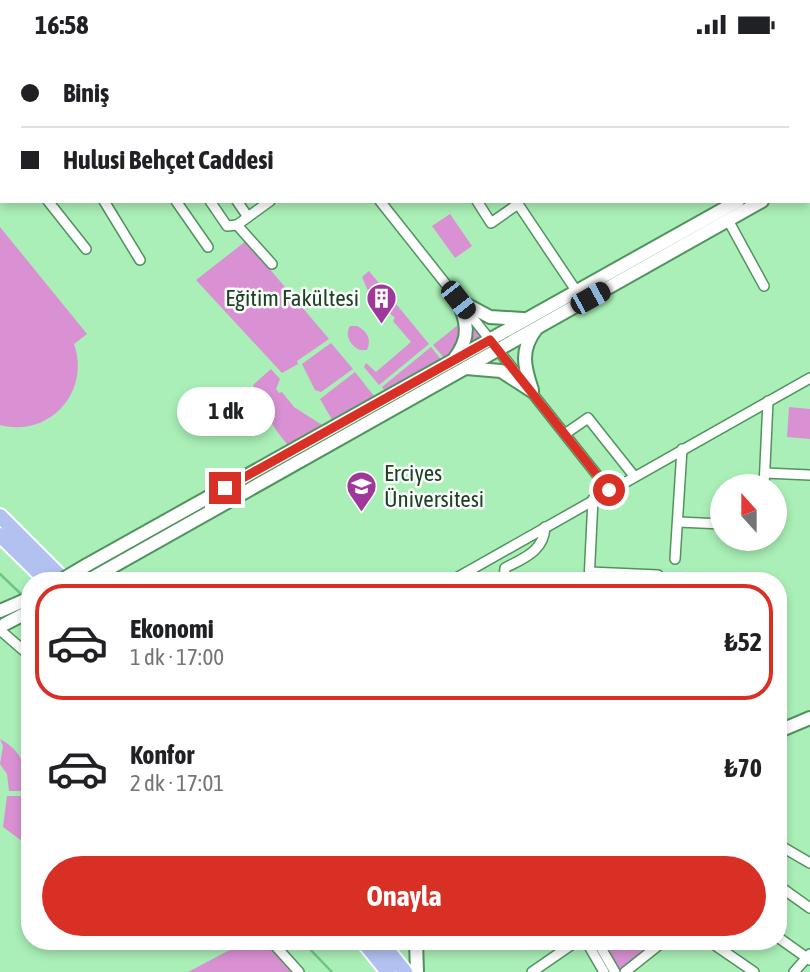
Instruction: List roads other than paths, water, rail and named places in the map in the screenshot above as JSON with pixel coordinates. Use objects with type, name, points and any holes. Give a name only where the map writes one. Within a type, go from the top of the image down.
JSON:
[{"type":"main road","points":[[0,516],[56,572]]},
{"type":"main road","points":[[0,535],[38,572]]},
{"type":"main road","points":[[370,950],[388,972]]},
{"type":"main road","points":[[391,950],[405,972]]},
{"type":"street","points":[[50,203],[86,249]]},
{"type":"street","points":[[105,203],[140,260]]},
{"type":"street","points":[[177,203],[208,247]]},
{"type":"street","points":[[211,203],[227,226],[237,225],[266,203]]},
{"type":"street","points":[[238,203],[248,217]]},
{"type":"street","points":[[382,203],[609,490]]},
{"type":"street","points":[[478,203],[491,223],[520,203],[577,292]]},
{"type":"street","points":[[532,390],[524,355],[533,323],[577,292],[734,203]]},
{"type":"street","points":[[102,572],[494,344],[758,203]]},
{"type":"street","points":[[728,220],[764,286]]},
{"type":"street","points":[[237,225],[272,264]]},
{"type":"street","points":[[458,300],[489,317],[533,323]]},
{"type":"street","points":[[457,365],[467,333],[467,321],[458,300]]},
{"type":"street","points":[[75,572],[457,365],[501,371],[532,390]]},
{"type":"street","points":[[467,572],[810,378]]},
{"type":"street","points":[[768,401],[765,473],[810,475]]},
{"type":"street","points":[[565,434],[588,418],[634,476]]},
{"type":"street","points":[[676,559],[682,449]]},
{"type":"street","points":[[589,572],[593,499]]},
{"type":"street","points":[[678,522],[710,523]]},
{"type":"street","points":[[505,572],[505,568],[537,549],[544,538],[545,527]]},
{"type":"street","points":[[21,608],[1,622],[21,646]]},
{"type":"street","points":[[787,728],[810,718]]},
{"type":"street","points":[[787,850],[810,863]]},
{"type":"street","points":[[787,892],[810,908]]},
{"type":"street","points":[[787,943],[809,957],[794,972]]},
{"type":"street","points":[[279,950],[299,972]]},
{"type":"street","points":[[416,950],[417,972]]},
{"type":"street","points":[[532,972],[563,950]]},
{"type":"street","points":[[591,950],[604,972]]},
{"type":"street","points":[[602,950],[615,972]]},
{"type":"street","points":[[625,972],[653,950]]},
{"type":"street","points":[[722,950],[754,972]]},
{"type":"waterway","points":[[0,574],[21,594]]},
{"type":"waterway","points":[[311,950],[332,972]]},
{"type":"place","name":"Eğitim Fakültesi","points":[[382,325]]},
{"type":"place","name":"Erciyes Üniversitesi","points":[[361,513]]}]
